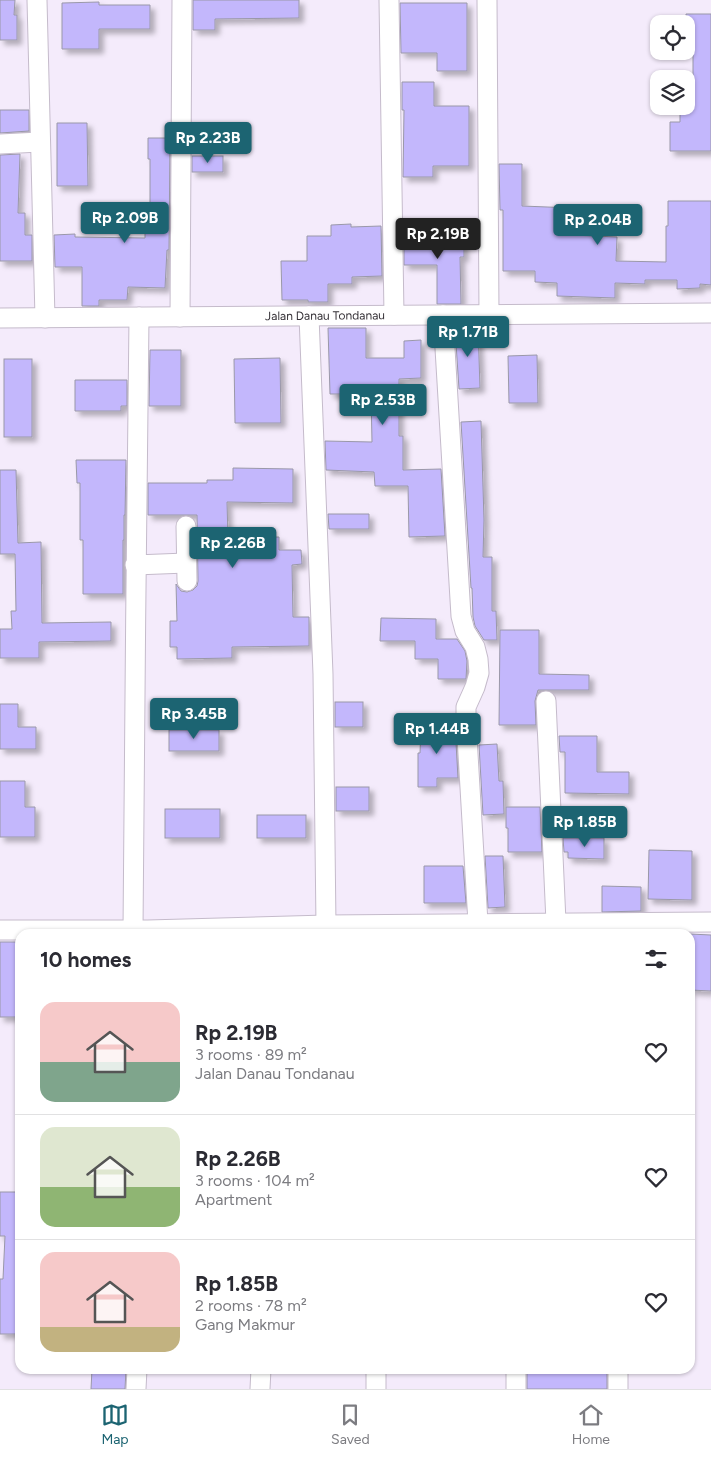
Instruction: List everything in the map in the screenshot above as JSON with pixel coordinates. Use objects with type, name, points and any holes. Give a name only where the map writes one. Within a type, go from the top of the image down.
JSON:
[{"type":"street","points":[[36,0],[45,318]]},
{"type":"street","points":[[180,317],[182,0]]},
{"type":"street","points":[[389,0],[394,315]]},
{"type":"street","points":[[487,0],[489,315]]},
{"type":"street","points":[[0,144],[40,142]]},
{"type":"street","name":"Jalan Danau Tondanau","points":[[0,318],[711,313]]},
{"type":"street","points":[[443,315],[460,616],[465,631],[475,647],[480,673],[466,708],[466,720],[487,927]]},
{"type":"street","points":[[309,316],[324,674],[326,924]]},
{"type":"street","points":[[139,317],[135,565],[143,929]]},
{"type":"street","points":[[135,565],[186,572],[186,526]]},
{"type":"street","points":[[546,701],[556,922]]},
{"type":"street","points":[[286,929],[326,924],[382,929],[487,927],[556,922],[625,928],[711,922]]},
{"type":"street","points":[[0,930],[15,930]]},
{"type":"street","points":[[136,1389],[137,1374]]},
{"type":"street","points":[[260,1389],[261,1374]]},
{"type":"street","points":[[376,1374],[376,1389]]},
{"type":"street","points":[[516,1374],[516,1389]]},
{"type":"street","points":[[618,1374],[618,1389]]},
{"type":"building","points":[[0,0],[15,0],[14,15],[17,15],[17,40],[0,40]]},
{"type":"building","points":[[193,0],[299,0],[299,18],[215,19],[215,30],[193,30]]},
{"type":"building","points":[[99,2],[99,5],[150,5],[150,29],[99,29],[99,49],[62,49],[62,3]]},
{"type":"building","points":[[400,3],[467,3],[467,71],[437,71],[437,53],[401,53]]},
{"type":"building","points":[[711,14],[711,151],[670,151],[670,122],[680,122],[680,115],[695,115],[695,70],[693,70],[693,60],[695,60],[695,15],[686,15]]},
{"type":"building","points":[[402,82],[434,82],[434,106],[469,106],[469,166],[433,166],[433,177],[403,177],[404,110],[402,110]]},
{"type":"building","points":[[0,110],[29,110],[29,131],[0,133]]},
{"type":"building","points":[[57,123],[87,123],[88,186],[57,186]]},
{"type":"building","points":[[148,138],[170,138],[169,250],[167,250],[165,288],[128,287],[127,300],[99,300],[99,306],[82,306],[82,267],[55,267],[54,235],[75,234],[75,237],[145,238],[145,213],[150,213]]},
{"type":"building","points":[[20,154],[18,213],[25,213],[25,235],[32,235],[32,261],[0,261],[0,155]]},
{"type":"building","points":[[192,156],[223,156],[223,172],[192,172]]},
{"type":"building","points":[[499,164],[522,164],[522,206],[573,208],[572,235],[617,237],[616,261],[666,262],[668,201],[711,201],[711,285],[700,284],[700,288],[677,289],[677,280],[645,280],[645,284],[615,283],[615,298],[557,296],[557,283],[535,282],[535,271],[503,271],[503,210],[500,210]]},
{"type":"building","points":[[351,224],[351,227],[381,226],[382,276],[352,277],[352,284],[328,284],[328,302],[282,300],[281,261],[307,261],[307,236],[331,236],[331,225]]},
{"type":"building","points":[[404,231],[464,232],[464,257],[460,257],[461,304],[437,304],[437,265],[404,265]]},
{"type":"building","points":[[478,327],[480,388],[459,389],[455,328]]},
{"type":"building","points":[[328,328],[366,328],[366,358],[404,358],[404,341],[421,340],[421,378],[399,379],[399,436],[403,436],[403,470],[441,469],[445,536],[409,537],[408,486],[375,486],[374,472],[326,470],[325,441],[372,442],[371,394],[330,394]]},
{"type":"building","points":[[150,350],[181,350],[181,406],[149,406]]},
{"type":"building","points":[[537,355],[538,403],[509,403],[508,356]]},
{"type":"building","points":[[280,358],[281,423],[235,423],[234,359]]},
{"type":"building","points":[[4,359],[32,359],[32,437],[4,437]]},
{"type":"building","points":[[75,380],[127,380],[127,406],[121,406],[121,411],[75,411]]},
{"type":"building","points":[[481,421],[484,520],[483,557],[492,557],[492,611],[496,611],[497,640],[484,640],[475,626],[473,617],[461,422]]},
{"type":"building","points":[[76,460],[126,460],[123,594],[83,594],[83,540],[80,540],[80,483],[77,483]]},
{"type":"building","points":[[233,468],[293,469],[293,503],[227,502],[228,538],[279,537],[279,550],[301,550],[302,564],[292,565],[293,617],[309,617],[309,646],[232,647],[232,658],[177,659],[177,647],[170,647],[170,621],[177,621],[176,584],[181,591],[187,592],[197,586],[197,515],[148,515],[148,483],[207,483],[207,480],[233,480]]},
{"type":"building","points":[[0,470],[16,470],[18,543],[41,542],[42,623],[111,622],[111,641],[39,642],[39,658],[0,658],[0,629],[12,629],[11,611],[16,611],[15,554],[0,554]]},
{"type":"building","points":[[328,514],[369,514],[369,529],[329,529]]},
{"type":"building","points":[[381,618],[436,619],[436,639],[457,639],[465,651],[467,661],[466,679],[438,679],[438,659],[415,659],[415,641],[380,641]]},
{"type":"building","points":[[500,630],[539,630],[539,674],[589,675],[589,690],[538,690],[535,701],[536,725],[499,725]]},
{"type":"building","points":[[335,702],[363,702],[363,727],[335,727]]},
{"type":"building","points":[[0,704],[18,704],[18,727],[36,727],[36,749],[0,749]]},
{"type":"building","points":[[421,725],[455,725],[458,778],[437,778],[437,787],[418,787],[418,753],[420,753]]},
{"type":"building","points":[[169,730],[219,730],[219,751],[169,751]]},
{"type":"building","points":[[559,736],[597,736],[597,772],[629,772],[629,794],[565,793],[565,752],[560,752]]},
{"type":"building","points":[[497,744],[499,781],[503,781],[504,814],[483,815],[479,745]]},
{"type":"building","points":[[0,781],[25,781],[25,807],[35,807],[35,837],[0,837]]},
{"type":"building","points":[[336,787],[369,787],[369,811],[336,811]]},
{"type":"building","points":[[506,807],[540,807],[542,852],[508,852]]},
{"type":"building","points":[[165,809],[220,809],[220,838],[165,838]]},
{"type":"building","points":[[257,815],[306,815],[306,838],[257,838]]},
{"type":"building","points":[[563,838],[604,838],[604,859],[568,858],[568,852],[564,852]]},
{"type":"building","points":[[649,850],[692,851],[692,900],[648,899]]},
{"type":"building","points":[[485,856],[503,856],[505,907],[488,908]]},
{"type":"building","points":[[424,866],[463,866],[466,903],[424,903]]},
{"type":"building","points":[[602,886],[641,887],[641,911],[602,912]]},
{"type":"building","points":[[695,934],[711,935],[711,991],[695,990]]},
{"type":"building","points":[[0,942],[15,942],[15,1017],[0,1017]]},
{"type":"building","points":[[0,1192],[15,1192],[15,1334],[0,1334],[0,1279],[3,1279],[5,1236],[0,1236]]},
{"type":"building","points":[[92,1374],[126,1374],[125,1389],[91,1389]]},
{"type":"building","points":[[527,1374],[607,1374],[607,1389],[527,1389]]}]
